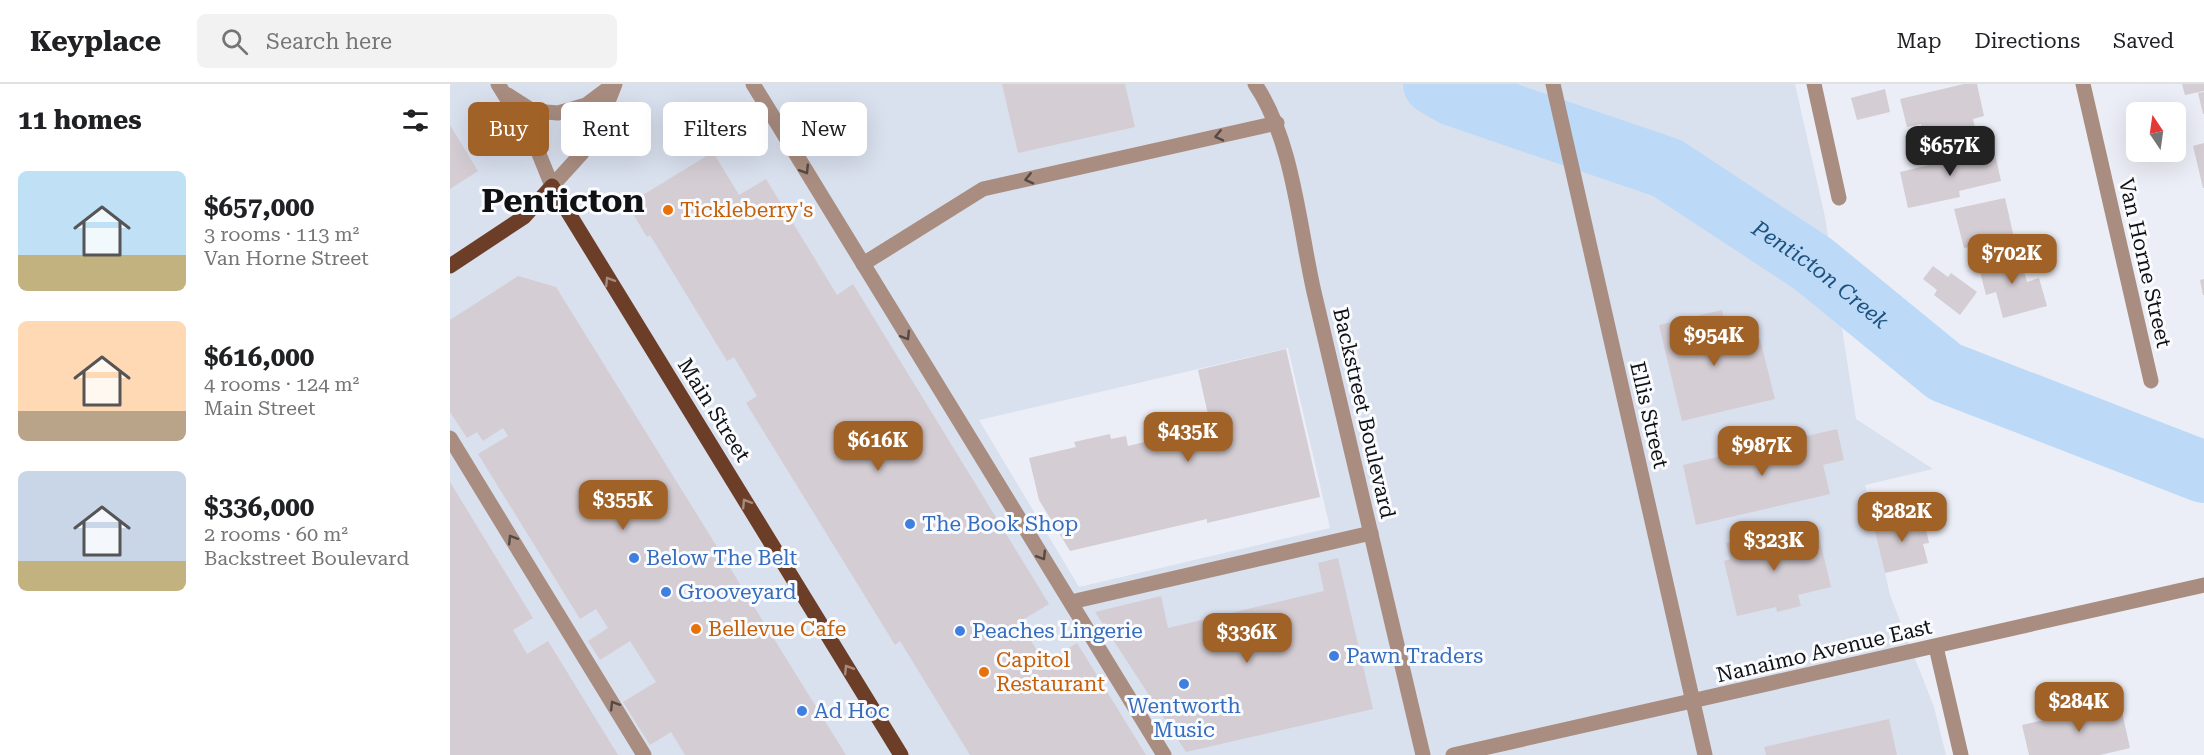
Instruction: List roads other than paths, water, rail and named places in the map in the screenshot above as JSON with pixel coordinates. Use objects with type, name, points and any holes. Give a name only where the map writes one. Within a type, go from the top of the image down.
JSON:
[{"type":"main road","points":[[450,266],[524,217],[552,186]]},
{"type":"main road","name":"Main Street","points":[[552,186],[901,755]]},
{"type":"street","points":[[500,88],[533,111],[558,114],[586,105],[615,84]]},
{"type":"street","points":[[552,186],[582,153],[604,112],[615,84]]},
{"type":"street","points":[[753,84],[1164,755]]},
{"type":"street","name":"Backstreet Boulevard","points":[[1255,84],[1276,123],[1423,755]]},
{"type":"street","points":[[1814,84],[1839,198]]},
{"type":"street","name":"Van Horne Street","points":[[2083,84],[2151,381]]},
{"type":"street","name":"Ellis Street","points":[[1554,86],[1706,755]]},
{"type":"street","name":"Main Street","points":[[500,88],[535,144],[552,186]]},
{"type":"street","points":[[863,264],[983,189],[1276,123]]},
{"type":"street","points":[[450,438],[644,755]]},
{"type":"street","points":[[1071,602],[1371,533]]},
{"type":"street","name":"Nanaimo Avenue East","points":[[1453,755],[2204,585]]},
{"type":"street","points":[[1936,647],[1961,755]]},
{"type":"waterway","name":"Penticton Creek","points":[[1434,84],[1453,95],[1667,168],[1813,264],[1945,372],[2204,472]]},
{"type":"place","name":"Tickleberry's","points":[[668,210]]},
{"type":"place","name":"The Book Shop","points":[[910,524]]},
{"type":"place","name":"Below The Belt","points":[[634,558]]},
{"type":"place","name":"Grooveyard","points":[[666,592]]},
{"type":"place","name":"Bellevue Cafe","points":[[696,629]]},
{"type":"place","name":"Peaches Lingerie","points":[[960,631]]},
{"type":"place","name":"Pawn Traders","points":[[1334,656]]},
{"type":"place","name":"Capitol Restaurant","points":[[984,672]]},
{"type":"place","name":"Wentworth Music","points":[[1184,684]]},
{"type":"place","name":"Ad Hoc","points":[[802,711]]},
{"type":"district","name":"Penticton","points":[[563,200]]}]
